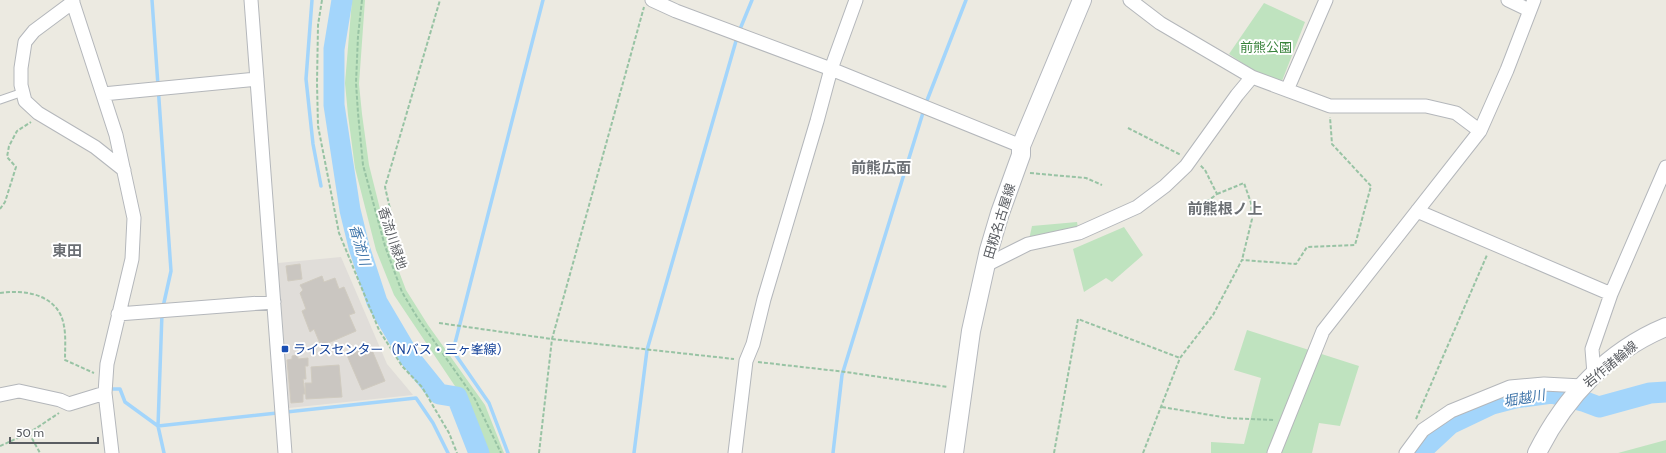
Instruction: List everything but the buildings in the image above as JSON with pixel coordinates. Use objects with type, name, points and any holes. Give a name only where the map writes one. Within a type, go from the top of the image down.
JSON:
[{"type":"main road","name":"田籾名古屋線","points":[[954,453],[971,331],[1000,213],[1021,155],[1021,146],[1082,0]]},
{"type":"main road","name":"岩作諸輪線","points":[[1537,453],[1558,415],[1584,384],[1628,348],[1666,326]]},
{"type":"street","points":[[251,0],[285,453]]},
{"type":"street","points":[[652,0],[676,11],[831,69],[1021,146]]},
{"type":"street","points":[[735,453],[746,361],[753,344],[764,299],[831,69],[856,0]]},
{"type":"street","points":[[1130,0],[1160,23],[1252,77],[1286,90],[1330,106],[1426,106],[1456,113],[1480,131]]},
{"type":"street","points":[[1286,90],[1326,0]]},
{"type":"street","points":[[1274,453],[1323,331],[1480,131],[1507,70],[1532,5],[1508,0]]},
{"type":"street","points":[[112,453],[105,393],[107,364],[132,259],[134,218],[124,170],[116,135],[73,1],[34,31],[26,42],[21,68],[24,101],[38,113],[95,147],[124,170]]},
{"type":"street","points":[[986,265],[1028,244],[1078,233],[1137,207],[1165,186],[1186,166],[1237,95],[1252,77]]},
{"type":"street","points":[[103,94],[257,79]]},
{"type":"street","points":[[1406,453],[1423,430],[1451,412],[1510,387],[1544,384],[1584,384],[1592,350],[1611,294],[1666,167]]},
{"type":"street","points":[[1417,211],[1491,244],[1611,294]]},
{"type":"street","points":[[118,314],[274,302]]},
{"type":"street","points":[[0,395],[18,391],[60,400],[69,404],[105,393]]},
{"type":"lane","points":[[0,100],[23,92]]},
{"type":"path","points":[[322,0],[318,25],[318,126],[339,232],[379,330],[402,366],[422,387],[449,433],[457,453]]},
{"type":"path","name":"香流川緑地","points":[[362,0],[358,36],[356,83],[363,165],[385,246],[402,292],[417,318],[475,399],[501,453]]},
{"type":"path","points":[[391,213],[386,187],[440,0]]},
{"type":"path","points":[[538,453],[552,339],[646,0]]},
{"type":"path","points":[[1242,260],[1296,264],[1307,247],[1355,245],[1371,186],[1332,144],[1330,106]]},
{"type":"path","points":[[0,209],[5,202],[16,166],[7,157],[9,146],[17,131],[30,123],[38,113]]},
{"type":"path","points":[[1013,174],[1037,172],[1086,178],[1102,184]]},
{"type":"path","points":[[1143,453],[1180,358],[1213,315],[1242,260],[1252,219],[1251,203],[1244,183],[1217,194]]},
{"type":"path","points":[[1416,439],[1416,419],[1491,244]]},
{"type":"path","points":[[0,292],[31,292],[44,298],[58,310],[64,325],[65,360],[94,373],[105,393]]},
{"type":"path","points":[[1054,453],[1078,319],[1180,358]]},
{"type":"path","points":[[439,323],[552,339],[846,372],[963,390]]},
{"type":"path","points":[[0,446],[29,432],[62,411],[69,404]]},
{"type":"path","points":[[1162,407],[1228,418],[1287,420]]},
{"type":"path","points":[[29,432],[40,453]]},
{"type":"shaded area","points":[[341,257],[387,364],[413,395],[289,408],[278,263]]},
{"type":"green space","points":[[352,0],[365,0],[359,84],[369,165],[389,245],[406,290],[428,325],[485,405],[504,453],[489,453],[471,410],[394,295],[376,250],[355,168],[348,115],[345,83]]},
{"type":"green space","name":"前熊公園","points":[[1264,3],[1305,22],[1282,81],[1254,71],[1229,54]]},
{"type":"green space","points":[[1077,222],[1079,233],[1028,244],[1032,226]]},
{"type":"green space","points":[[1124,227],[1143,255],[1112,282],[1106,278],[1084,292],[1073,249]]},
{"type":"green space","points":[[1247,330],[1359,366],[1340,426],[1319,423],[1312,453],[1211,453],[1211,442],[1244,444],[1261,378],[1234,370]]},
{"type":"green space","points":[[1666,440],[1666,453],[1618,453]]},
{"type":"waterway","points":[[152,0],[171,271],[163,307]]},
{"type":"waterway","points":[[312,0],[306,79],[313,144],[321,186]]},
{"type":"waterway","name":"香流川","points":[[342,0],[334,49],[334,105],[350,210],[359,247],[377,302],[410,358],[439,394],[457,397],[479,453]]},
{"type":"waterway","points":[[508,453],[489,403],[453,351],[543,0]]},
{"type":"waterway","points":[[634,453],[647,350],[738,34],[752,0]]},
{"type":"waterway","points":[[833,453],[842,375],[926,103],[966,0]]},
{"type":"waterway","points":[[162,313],[158,426],[164,453]]},
{"type":"waterway","points":[[113,389],[120,389],[125,402],[158,426],[416,398],[433,423],[448,453]]},
{"type":"waterway","name":"堀越川","points":[[1419,453],[1450,424],[1492,404],[1515,398],[1552,393],[1599,407],[1650,393],[1666,392]]},
{"type":"place","name":"ライスセンター（Nバス・三ヶ峯線）","points":[[285,349]]},
{"type":"district","name":"前熊広面","points":[[881,168]]},
{"type":"district","name":"前熊根ノ上","points":[[1225,209]]},
{"type":"district","name":"東田","points":[[67,251]]}]
